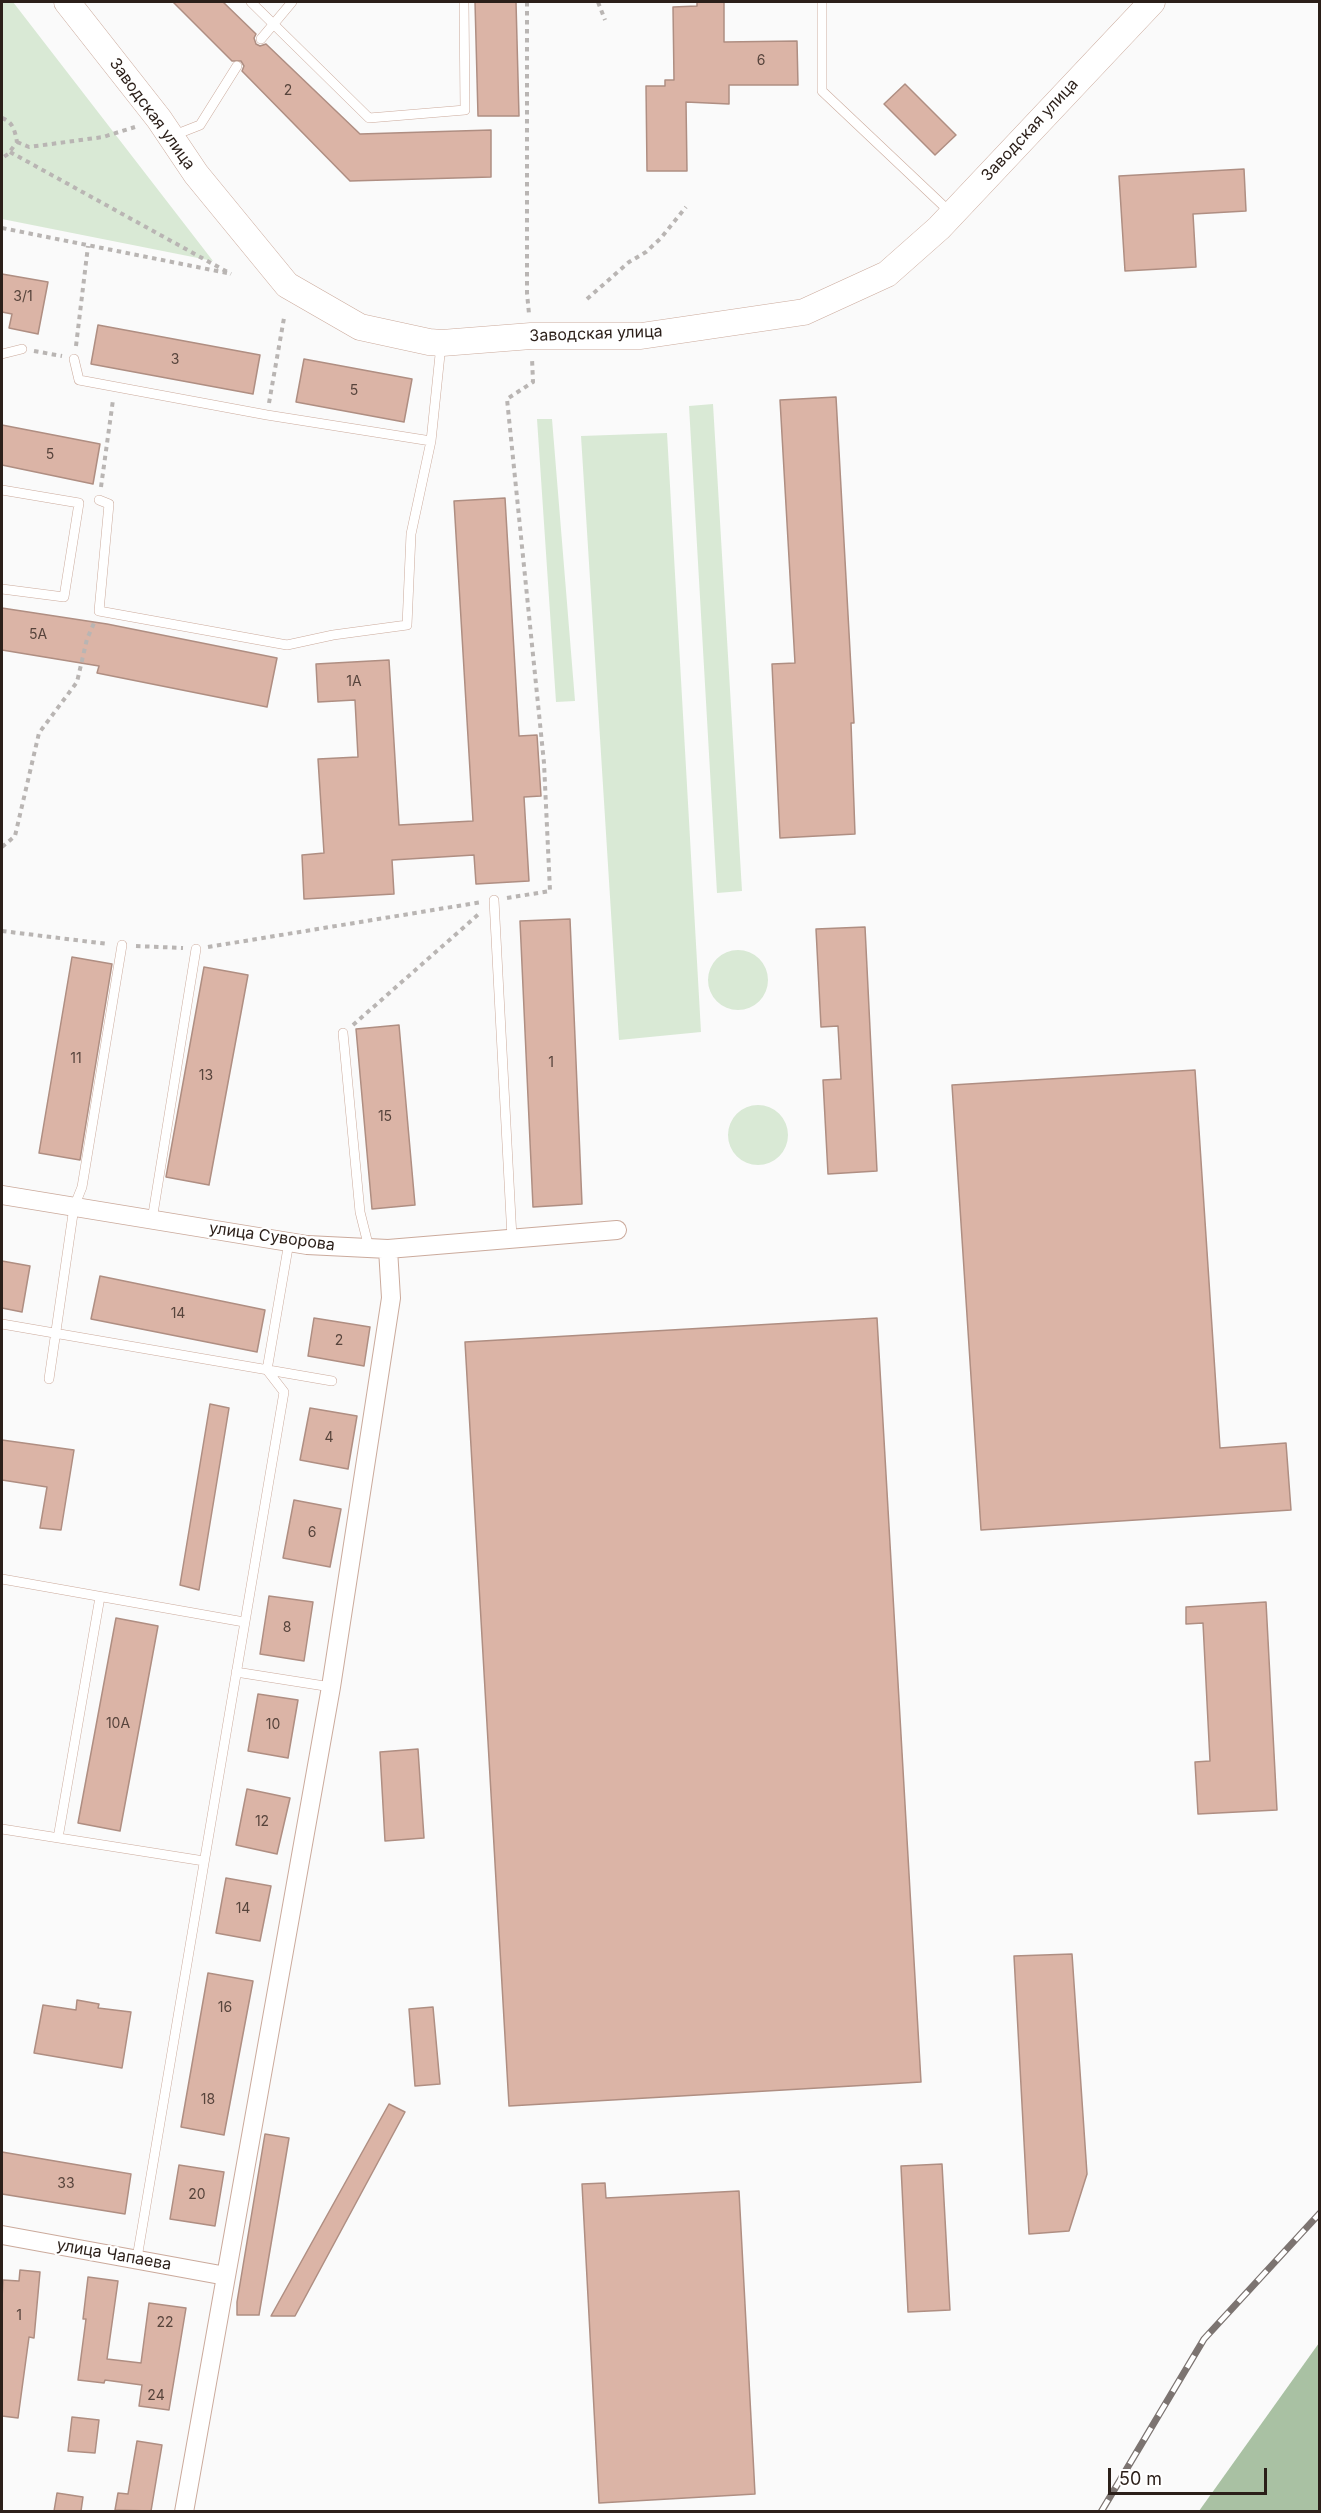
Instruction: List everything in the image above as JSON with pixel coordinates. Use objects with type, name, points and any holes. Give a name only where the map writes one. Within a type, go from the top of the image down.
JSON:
[{"type":"main road","name":"Заводская улица","points":[[67,2],[164,128],[196,174],[287,285],[360,327],[442,343],[531,336],[641,336],[804,312],[887,274],[939,228],[1152,2]]},
{"type":"street","name":"улица Суворова","points":[[2,1195],[308,1245],[388,1249],[617,1230]]},
{"type":"street","points":[[184,2511],[331,1687],[391,1298],[388,1249]]},
{"type":"street","name":"улица Чапаева","points":[[2,2235],[226,2276]]},
{"type":"lane","points":[[251,2],[369,118],[465,110],[464,2]]},
{"type":"lane","points":[[261,39],[292,2]]},
{"type":"lane","points":[[822,2],[822,91],[952,214]]},
{"type":"lane","points":[[164,128],[200,125],[237,66]]},
{"type":"lane","points":[[99,500],[109,504],[99,611],[287,645],[333,635],[407,625],[411,534],[431,441],[442,343]]},
{"type":"lane","points":[[2,354],[22,349]]},
{"type":"lane","points":[[74,359],[78,380],[267,415],[431,441]]},
{"type":"lane","points":[[2,490],[78,502],[64,597],[2,589]]},
{"type":"lane","points":[[495,900],[512,1238]]},
{"type":"lane","points":[[49,1379],[74,1207],[82,1186],[122,945]]},
{"type":"lane","points":[[152,1220],[196,949]]},
{"type":"lane","points":[[343,1033],[360,1212],[369,1248]]},
{"type":"lane","points":[[137,2258],[284,1392],[267,1370],[289,1242]]},
{"type":"lane","points":[[2,1324],[332,1381]]},
{"type":"lane","points":[[2,1579],[244,1622]]},
{"type":"lane","points":[[58,1838],[100,1597]]},
{"type":"lane","points":[[236,1672],[331,1687]]},
{"type":"lane","points":[[2,1829],[204,1861]]},
{"type":"path","points":[[2,931],[122,945],[196,949],[550,891],[543,763],[507,399],[533,382],[527,292],[527,2]]},
{"type":"path","points":[[597,2],[605,20]]},
{"type":"path","points":[[2,118],[15,129],[17,142],[2,158]]},
{"type":"path","points":[[17,142],[29,147],[164,128]]},
{"type":"path","points":[[2,228],[231,274],[10,152]]},
{"type":"path","points":[[587,299],[629,261],[646,252],[661,238],[686,207]]},
{"type":"path","points":[[22,349],[74,359],[88,246]]},
{"type":"path","points":[[267,415],[284,318]]},
{"type":"path","points":[[99,500],[115,387]]},
{"type":"path","points":[[2,847],[15,836],[39,733],[77,682],[87,639],[99,611]]},
{"type":"path","points":[[343,1033],[495,900]]},
{"type":"green space","points":[[2,2],[13,2],[213,261],[2,219]]},
{"type":"green space","points":[[713,404],[742,891],[717,893],[689,406]]},
{"type":"green space","points":[[537,419],[552,419],[575,701],[556,702]]},
{"type":"green space","points":[[667,433],[701,1032],[619,1040],[581,436]]},
{"type":"green space","points":[[738,950],[759,959],[768,980],[759,1001],[738,1010],[717,1001],[708,980],[717,959]]},
{"type":"green space","points":[[758,1105],[775,1110],[783,1118],[788,1135],[783,1152],[775,1160],[758,1165],[741,1160],[733,1152],[728,1135],[733,1118],[741,1110]]},
{"type":"green space","points":[[1319,2343],[1319,2511],[1199,2511]]},
{"type":"building","points":[[173,2],[223,2],[256,34],[254,38],[256,44],[260,46],[266,44],[360,134],[491,130],[491,177],[350,181],[242,71],[244,66],[241,61],[232,61]]},
{"type":"building","points":[[475,2],[516,2],[519,116],[478,116]]},
{"type":"building","points":[[697,2],[724,2],[724,42],[797,41],[798,85],[729,85],[729,104],[686,102],[687,171],[647,171],[646,86],[665,86],[665,80],[674,80],[673,7],[697,6]]},
{"type":"building","points":[[905,84],[956,135],[935,155],[884,104]]},
{"type":"building","points":[[1244,169],[1246,211],[1193,214],[1196,267],[1125,271],[1119,176]]},
{"type":"building","points":[[2,274],[48,282],[38,334],[9,328],[12,314],[2,312]]},
{"type":"building","points":[[98,325],[260,355],[253,394],[91,364]]},
{"type":"building","points":[[304,359],[412,379],[404,422],[296,402]]},
{"type":"building","points":[[836,397],[854,723],[851,723],[855,834],[780,838],[772,664],[795,663],[780,400]]},
{"type":"building","points":[[2,425],[100,444],[93,484],[2,465]]},
{"type":"building","points":[[505,498],[519,736],[537,735],[541,796],[524,797],[529,881],[476,884],[474,855],[392,860],[394,894],[304,899],[302,855],[324,853],[318,759],[358,757],[355,700],[318,702],[316,664],[389,660],[399,825],[473,821],[454,501]]},
{"type":"building","points":[[2,608],[107,624],[277,658],[267,707],[97,673],[99,666],[2,650]]},
{"type":"building","points":[[570,919],[582,1204],[533,1207],[520,921]]},
{"type":"building","points":[[865,927],[877,1171],[828,1174],[823,1080],[841,1079],[838,1026],[821,1027],[816,929]]},
{"type":"building","points":[[72,957],[112,964],[80,1160],[39,1153]]},
{"type":"building","points":[[204,967],[248,975],[209,1185],[166,1177]]},
{"type":"building","points":[[399,1025],[415,1205],[372,1209],[356,1029]]},
{"type":"building","points":[[1195,1070],[1220,1448],[1286,1443],[1291,1510],[981,1530],[952,1085]]},
{"type":"building","points":[[2,1261],[30,1266],[22,1312],[2,1308]]},
{"type":"building","points":[[100,1276],[265,1310],[257,1352],[91,1319]]},
{"type":"building","points":[[314,1318],[370,1327],[364,1366],[308,1356]]},
{"type":"building","points":[[877,1318],[921,2082],[509,2106],[465,1342]]},
{"type":"building","points":[[210,1404],[229,1408],[199,1590],[180,1585]]},
{"type":"building","points":[[310,1408],[357,1416],[348,1469],[300,1460]]},
{"type":"building","points":[[2,1440],[74,1450],[61,1530],[40,1528],[47,1487],[2,1480]]},
{"type":"building","points":[[294,1500],[341,1509],[330,1567],[283,1558]]},
{"type":"building","points":[[269,1596],[313,1602],[304,1661],[260,1654]]},
{"type":"building","points":[[1266,1602],[1277,1810],[1198,1814],[1195,1762],[1210,1761],[1203,1623],[1186,1624],[1186,1607]]},
{"type":"building","points":[[116,1618],[158,1626],[120,1831],[78,1823]]},
{"type":"building","points":[[258,1694],[298,1700],[288,1758],[248,1751]]},
{"type":"building","points":[[418,1749],[424,1838],[385,1841],[380,1752]]},
{"type":"building","points":[[247,1789],[290,1798],[277,1854],[236,1845]]},
{"type":"building","points":[[226,1878],[271,1886],[260,1941],[216,1933]]},
{"type":"building","points":[[1072,1954],[1087,2174],[1069,2231],[1029,2234],[1014,1956]]},
{"type":"building","points":[[208,1973],[253,1981],[224,2135],[181,2127]]},
{"type":"building","points":[[77,2000],[99,2004],[98,2008],[131,2012],[122,2068],[34,2053],[43,2005],[76,2010]]},
{"type":"building","points":[[433,2007],[440,2084],[415,2086],[409,2009]]},
{"type":"building","points":[[389,2104],[405,2112],[295,2316],[271,2316]]},
{"type":"building","points":[[265,2134],[289,2138],[259,2315],[237,2315],[237,2302]]},
{"type":"building","points":[[2,2152],[131,2174],[125,2214],[2,2194]]},
{"type":"building","points":[[942,2164],[950,2310],[908,2312],[901,2166]]},
{"type":"building","points":[[179,2165],[224,2172],[215,2226],[170,2219]]},
{"type":"building","points":[[605,2183],[606,2198],[739,2191],[755,2494],[599,2503],[582,2184]]},
{"type":"building","points":[[20,2270],[40,2272],[34,2338],[29,2337],[18,2418],[2,2416],[2,2298],[3,2280],[19,2281]]},
{"type":"building","points":[[88,2277],[118,2281],[107,2359],[141,2363],[149,2303],[186,2308],[169,2410],[139,2406],[142,2385],[105,2380],[104,2383],[78,2380],[86,2319],[83,2319]]},
{"type":"building","points":[[72,2417],[99,2420],[95,2453],[68,2451]]},
{"type":"building","points":[[137,2441],[162,2445],[151,2511],[115,2510],[118,2493],[128,2494]]},
{"type":"building","points":[[57,2493],[83,2497],[81,2511],[54,2511]]},
{"type":"railway","points":[[1101,2512],[1204,2339],[1320,2213]]}]
